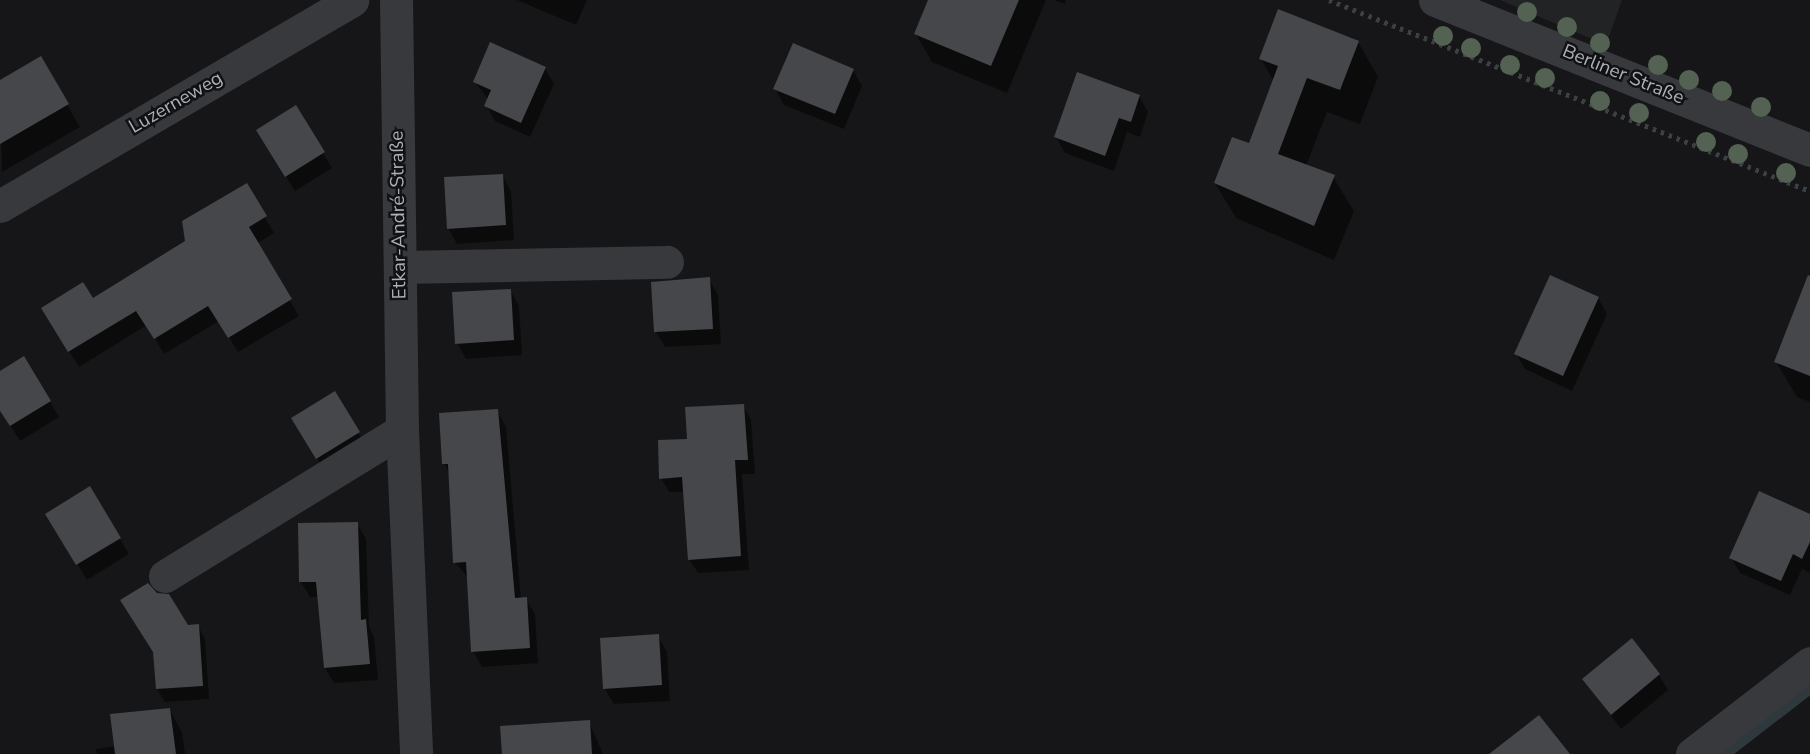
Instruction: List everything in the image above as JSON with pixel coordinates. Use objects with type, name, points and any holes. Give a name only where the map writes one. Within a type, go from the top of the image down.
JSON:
[{"type":"street","name":"Luzerneweg","points":[[0,206],[352,0]]},
{"type":"street","name":"Etkar-André-Straße","points":[[396,0],[402,430],[416,754]]},
{"type":"street","name":"Berliner Straße","points":[[1435,0],[1468,6],[1810,149]]},
{"type":"street","points":[[400,267],[667,262]]},
{"type":"street","points":[[165,576],[402,430]]},
{"type":"street","points":[[1692,754],[1810,663]]},
{"type":"path","points":[[1329,0],[1810,191]]},
{"type":"shaded area","points":[[1500,0],[1622,0],[1606,45]]},
{"type":"building","points":[[928,0],[1019,0],[991,66],[914,34]]},
{"type":"building","points":[[1278,9],[1359,41],[1340,90],[1307,78],[1278,154],[1335,175],[1314,226],[1214,183],[1232,137],[1249,143],[1278,66],[1259,59]]},
{"type":"building","points":[[490,42],[546,67],[521,123],[484,106],[491,90],[473,82]]},
{"type":"building","points":[[793,43],[854,69],[835,114],[773,89]]},
{"type":"building","points":[[41,56],[69,104],[0,144],[0,80]]},
{"type":"building","points":[[1077,72],[1140,95],[1131,122],[1119,118],[1105,156],[1054,137]]},
{"type":"building","points":[[296,105],[325,152],[285,177],[256,130]]},
{"type":"building","points":[[503,174],[506,225],[447,229],[444,177]]},
{"type":"building","points":[[247,183],[267,216],[249,227],[292,299],[228,338],[208,306],[154,339],[136,311],[68,352],[41,308],[83,282],[93,298],[185,241],[182,221]]},
{"type":"building","points":[[1550,275],[1599,297],[1563,376],[1514,354]]},
{"type":"building","points":[[1808,275],[1810,276],[1810,376],[1774,362]]},
{"type":"building","points":[[710,277],[713,329],[654,332],[651,282]]},
{"type":"building","points":[[511,289],[514,340],[455,344],[452,292]]},
{"type":"building","points":[[24,356],[51,401],[10,426],[0,411],[0,371]]},
{"type":"building","points":[[335,391],[360,432],[316,459],[291,418]]},
{"type":"building","points":[[744,404],[748,460],[735,460],[741,556],[688,560],[682,477],[659,479],[658,440],[687,439],[685,407]]},
{"type":"building","points":[[498,409],[515,598],[527,597],[530,648],[471,652],[466,562],[453,563],[448,464],[442,464],[439,413]]},
{"type":"building","points":[[90,486],[121,538],[76,565],[45,514]]},
{"type":"building","points":[[1759,491],[1810,514],[1810,542],[1802,559],[1793,554],[1781,581],[1729,558]]},
{"type":"building","points":[[358,522],[361,620],[366,619],[370,664],[324,668],[316,582],[299,582],[298,523]]},
{"type":"building","points":[[148,583],[157,593],[169,594],[188,625],[199,624],[203,686],[156,689],[153,652],[120,600]]},
{"type":"building","points":[[659,634],[662,685],[603,689],[600,638]]},
{"type":"building","points":[[1632,638],[1660,674],[1611,715],[1582,679]]},
{"type":"building","points":[[170,708],[176,754],[115,754],[110,714]]},
{"type":"building","points":[[1539,715],[1570,754],[1489,754]]},
{"type":"building","points":[[590,720],[592,754],[502,754],[500,726]]},
{"type":"waterway","points":[[1726,754],[1810,689]]}]
